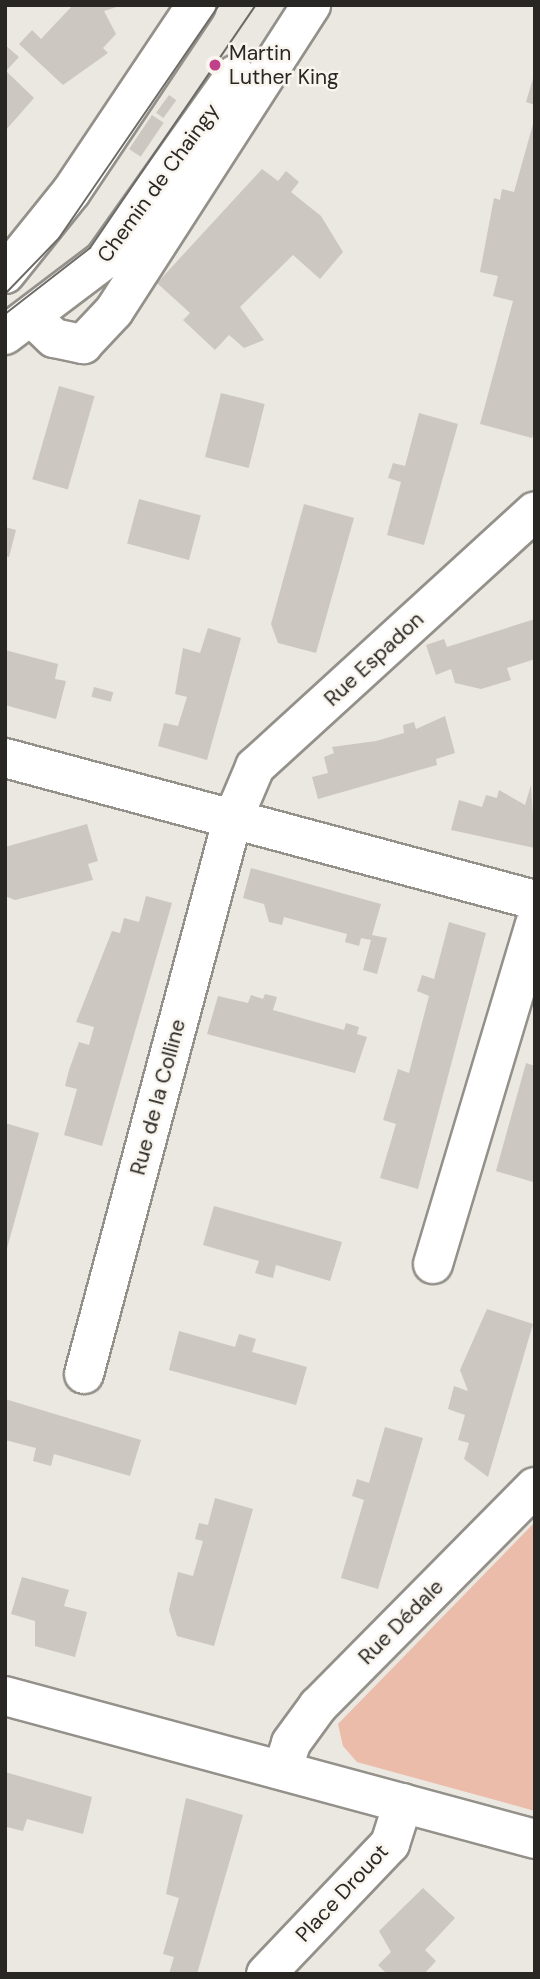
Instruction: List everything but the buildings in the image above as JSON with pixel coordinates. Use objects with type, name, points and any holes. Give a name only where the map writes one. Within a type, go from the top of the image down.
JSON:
[{"type":"street","points":[[5,274],[71,192],[196,5]]},
{"type":"street","name":"Chemin de Chaingy","points":[[19,327],[86,278],[128,231],[283,5]]},
{"type":"street","points":[[19,327],[83,344],[114,311],[311,5]]},
{"type":"street","name":"Rue Espadon","points":[[232,821],[255,767],[535,510]]},
{"type":"street","points":[[5,758],[232,821],[535,900]]},
{"type":"street","name":"Rue de la Colline","points":[[83,1374],[232,821]]},
{"type":"street","points":[[433,1264],[535,925]]},
{"type":"street","name":"Rue Dédale","points":[[283,1768],[291,1743],[318,1706],[535,1487]]},
{"type":"street","points":[[5,1696],[283,1768],[535,1839]]},
{"type":"street","name":"Place Drouot","points":[[266,1974],[390,1844],[403,1803]]},
{"type":"shaded area","points":[[535,1522],[535,1811],[357,1762],[343,1746],[338,1724]]},
{"type":"tram line","points":[[5,294],[59,238],[219,5]]},
{"type":"tram line","points":[[5,314],[90,248],[256,5]]},
{"type":"place","name":"Martin Luther King","points":[[215,65]]}]
